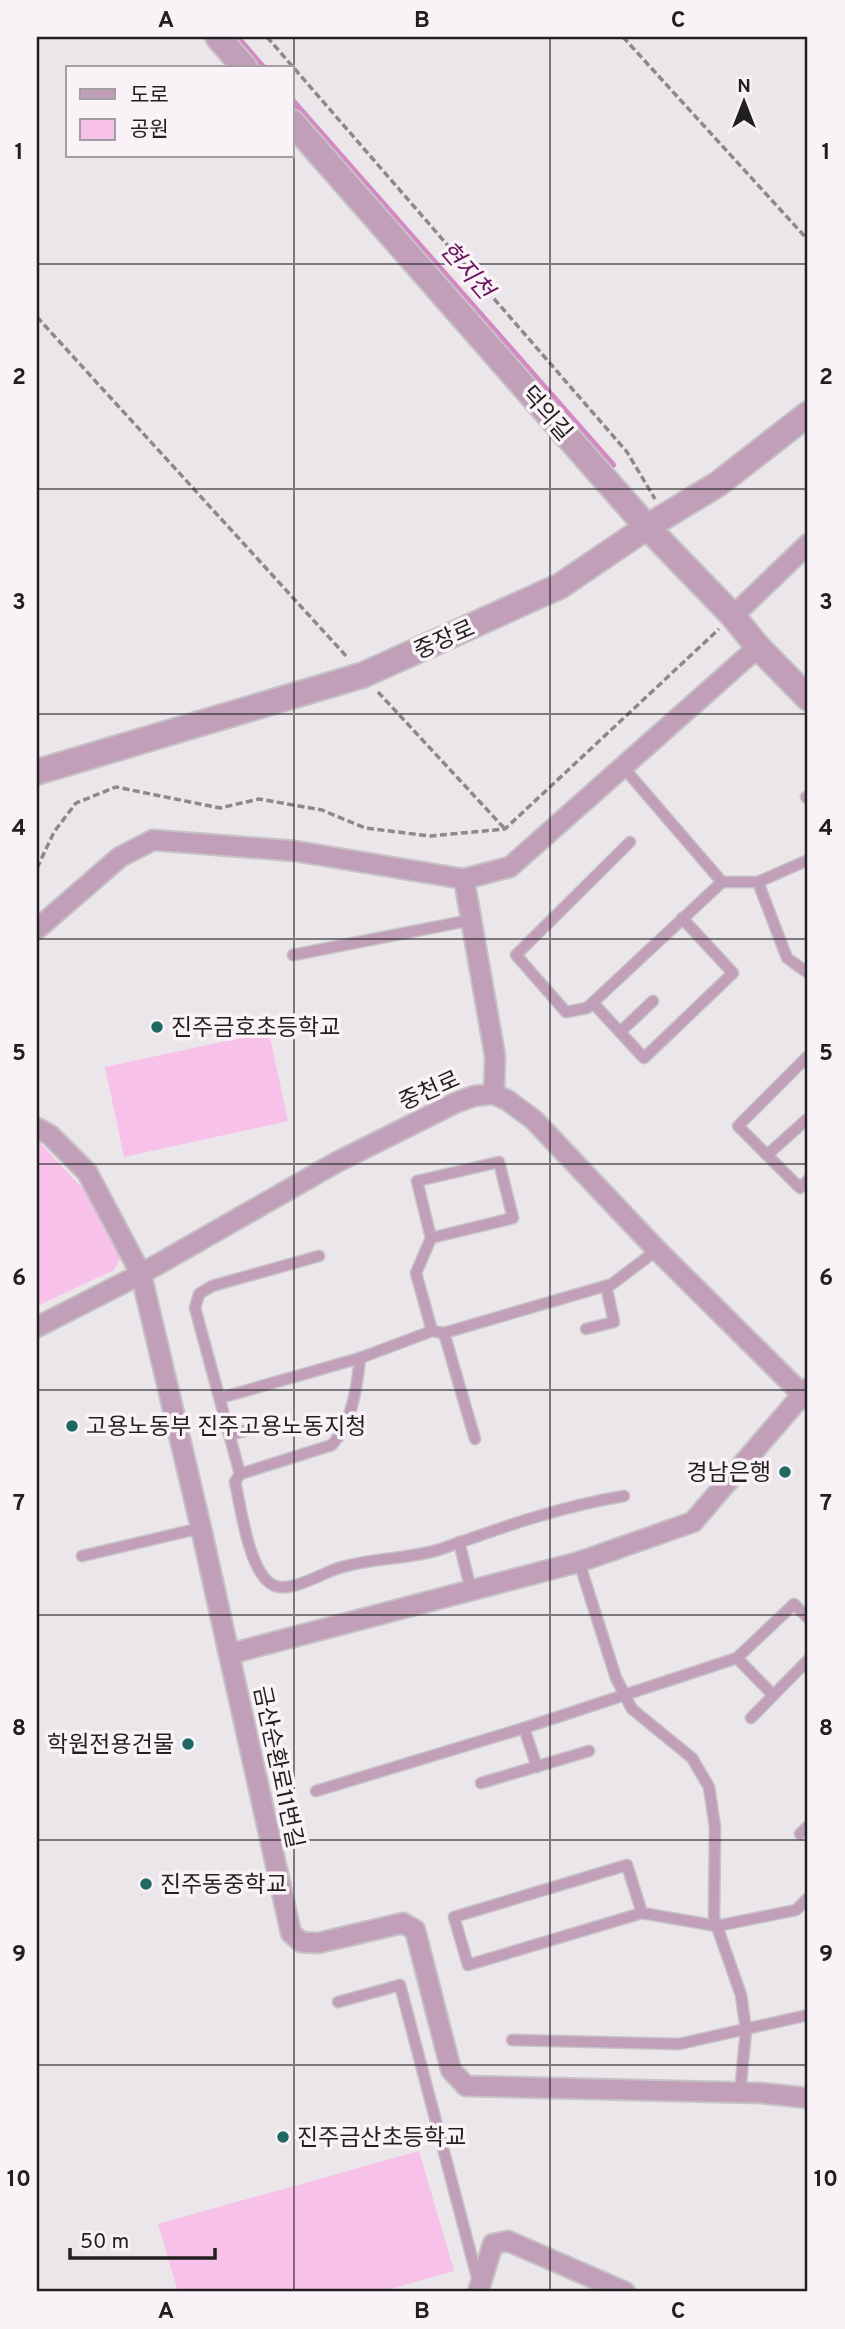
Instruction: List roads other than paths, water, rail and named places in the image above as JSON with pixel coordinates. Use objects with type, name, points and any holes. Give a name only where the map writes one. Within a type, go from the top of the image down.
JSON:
[{"type":"street","points":[[218,37],[243,66]]},
{"type":"street","name":"덕의길","points":[[294,124],[656,522],[758,648],[808,698]]},
{"type":"street","name":"중장로","points":[[37,772],[363,675],[560,586],[718,484],[808,414]]},
{"type":"street","points":[[733,616],[808,544]]},
{"type":"street","points":[[37,929],[120,857],[153,841],[295,852],[464,879],[510,867],[758,648]]},
{"type":"street","points":[[464,879],[495,1055],[494,1094]]},
{"type":"street","name":"중천로","points":[[37,1327],[141,1274],[337,1162],[455,1103],[474,1096],[494,1094],[534,1120],[657,1251],[806,1394]]},
{"type":"street","name":"금산순환로11번길","points":[[37,1128],[50,1135],[87,1172],[141,1274],[201,1528],[291,1933],[301,1942],[318,1943],[402,1923],[415,1930],[451,2070],[466,2086],[808,2098]]},
{"type":"street","points":[[229,1654],[579,1562],[693,1522],[806,1394]]},
{"type":"street","points":[[479,2290],[493,2244],[508,2241],[625,2292]]},
{"type":"lane","points":[[623,767],[722,882]]},
{"type":"lane","points":[[630,842],[516,955],[566,1012],[587,1008],[722,882],[758,881],[808,860]]},
{"type":"lane","points":[[758,881],[787,958],[808,973]]},
{"type":"lane","points":[[593,1003],[644,1058],[733,973],[682,918]]},
{"type":"lane","points":[[293,955],[471,920]]},
{"type":"lane","points":[[620,1032],[653,1001]]},
{"type":"lane","points":[[808,1056],[738,1126],[800,1188],[808,1181]]},
{"type":"lane","points":[[767,1155],[806,1119]]},
{"type":"lane","points":[[431,1238],[513,1218],[499,1162],[417,1181],[431,1238],[416,1273],[432,1331]]},
{"type":"lane","points":[[220,1398],[360,1357],[432,1331],[444,1333],[612,1284],[657,1251]]},
{"type":"lane","points":[[240,1474],[195,1308],[199,1294],[212,1286],[319,1256]]},
{"type":"lane","points":[[586,1329],[614,1322],[606,1286]]},
{"type":"lane","points":[[444,1333],[475,1439]]},
{"type":"lane","points":[[360,1357],[358,1384],[342,1435],[332,1446],[240,1474],[235,1482],[253,1556],[262,1575],[271,1585],[281,1588],[293,1586],[340,1567],[406,1557],[443,1548],[520,1521],[596,1500],[624,1496]]},
{"type":"lane","points":[[230,1435],[273,1423]]},
{"type":"lane","points":[[82,1556],[201,1528]]},
{"type":"lane","points":[[458,1542],[471,1590]]},
{"type":"lane","points":[[579,1562],[616,1678],[632,1709],[692,1758],[709,1787],[715,1827],[714,1917],[741,1995],[747,2030],[740,2094]]},
{"type":"lane","points":[[316,1791],[524,1728],[737,1658],[794,1604],[808,1618]]},
{"type":"lane","points":[[737,1658],[773,1695]]},
{"type":"lane","points":[[751,1718],[808,1660]]},
{"type":"lane","points":[[524,1728],[537,1767]]},
{"type":"lane","points":[[481,1783],[589,1751]]},
{"type":"lane","points":[[800,1834],[808,1826]]},
{"type":"lane","points":[[642,1913],[627,1866],[454,1917],[468,1965],[642,1913],[717,1926],[796,1910],[808,1898]]},
{"type":"lane","points":[[338,2002],[400,1985],[479,2290]]},
{"type":"lane","points":[[512,2040],[679,2044],[808,2015]]},
{"type":"waterway","name":"현지천","points":[[237,37],[262,66]]},
{"type":"waterway","name":"현지천","points":[[294,102],[613,465]]},
{"type":"place","name":"진주금호초등학교","points":[[157,1027]]},
{"type":"place","name":"고용노동부 진주고용노동지청","points":[[72,1426]]},
{"type":"place","name":"경남은행","points":[[785,1472]]},
{"type":"place","name":"학원전용건물","points":[[188,1744]]},
{"type":"place","name":"진주동중학교","points":[[146,1884]]},
{"type":"place","name":"진주금산초등학교","points":[[283,2137]]}]
